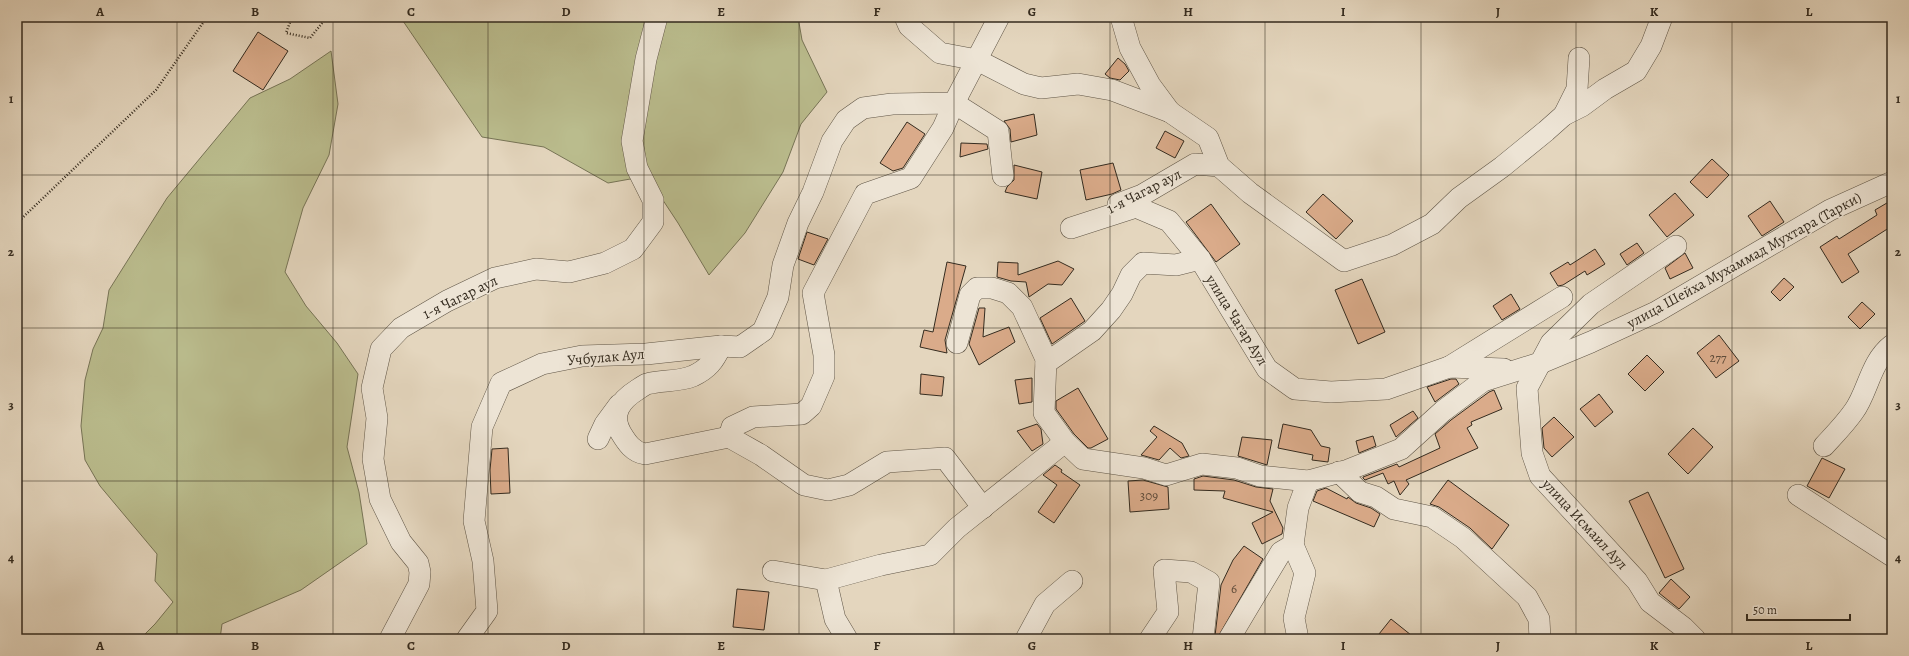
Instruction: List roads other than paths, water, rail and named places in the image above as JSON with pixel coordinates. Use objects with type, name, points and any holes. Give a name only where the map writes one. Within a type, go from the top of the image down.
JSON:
[{"type":"street","name":"1-я Чагар аул","points":[[390,639],[419,584],[420,572],[418,563],[402,542],[380,499],[373,459],[377,418],[372,388],[381,350],[400,328],[447,301],[495,278],[536,269],[570,272],[605,263],[633,249],[653,222],[653,200],[637,168],[632,141],[646,59],[657,17]]},
{"type":"street","points":[[905,17],[908,26],[940,53],[977,60],[1024,84],[1041,88],[1078,84],[1112,90],[1170,112],[1208,138],[1219,166],[1250,193],[1344,261],[1392,245],[1432,224],[1458,198],[1502,167],[1564,115],[1582,106],[1605,89],[1636,71],[1651,46],[1662,17]]},
{"type":"street","points":[[729,437],[732,427],[754,417],[802,414],[811,406],[824,376],[824,356],[813,293],[865,194],[911,178],[942,128],[999,17]]},
{"type":"street","points":[[1121,17],[1130,48],[1150,85],[1170,112]]},
{"type":"street","points":[[1564,115],[1577,89],[1579,58]]},
{"type":"street","points":[[954,103],[998,131],[1003,176]]},
{"type":"street","name":"Учбулак Аул","points":[[467,639],[487,611],[483,561],[474,521],[482,428],[501,384],[542,364],[582,356],[646,354],[721,346],[740,347],[763,331],[778,297],[783,265],[798,223],[813,192],[832,141],[846,120],[863,108],[892,104],[954,103]]},
{"type":"street","name":"1-я Чагар аул","points":[[1071,228],[1108,208],[1142,195],[1195,164],[1219,166]]},
{"type":"street","name":"улица Шейха Мухаммад Мухтара (Тарки)","points":[[957,343],[970,295],[977,288],[992,288],[1008,293],[1022,308],[1046,359],[1044,413],[1065,442],[1083,459],[1144,468],[1166,475],[1202,464],[1237,468],[1260,476],[1308,481],[1339,472],[1402,449],[1443,411],[1483,381],[1543,362],[1592,342],[1656,312],[1830,210],[1892,182]]},
{"type":"street","name":"улица Чагар Аул","points":[[1071,228],[1136,207],[1169,221],[1200,258],[1266,369],[1295,389],[1331,392],[1386,389],[1448,367],[1520,369]]},
{"type":"street","name":"улица Исмаил Аул","points":[[1676,246],[1591,304],[1551,344],[1543,362],[1527,388],[1532,453],[1540,476],[1637,581],[1650,602],[1683,627],[1696,639]]},
{"type":"street","points":[[1046,363],[1092,331],[1111,310],[1122,294],[1130,275],[1143,264],[1176,265],[1200,258]]},
{"type":"street","points":[[1448,367],[1562,297]]},
{"type":"street","points":[[1824,446],[1855,411],[1872,372],[1887,349],[1892,345]]},
{"type":"street","points":[[598,439],[605,424],[619,405],[631,394],[646,384],[691,377],[711,365],[721,346]]},
{"type":"street","points":[[619,405],[616,420],[618,428],[627,442],[639,453],[645,454],[729,437],[761,454],[804,484],[828,490],[849,486],[887,462],[945,458],[983,508]]},
{"type":"street","points":[[773,571],[826,580],[881,564],[930,555],[957,528],[1065,442]]},
{"type":"street","points":[[1339,472],[1360,492],[1376,497],[1394,509],[1432,517],[1463,538],[1527,597],[1539,619],[1540,639]]},
{"type":"street","points":[[1298,639],[1294,618],[1305,573],[1293,545],[1298,508],[1308,481]]},
{"type":"street","points":[[1798,495],[1892,556]]},
{"type":"street","points":[[1229,639],[1281,552],[1293,545]]},
{"type":"street","points":[[1150,639],[1168,612],[1164,570],[1191,572],[1209,582],[1203,639]]},
{"type":"street","points":[[826,580],[835,618],[847,639]]},
{"type":"street","points":[[1026,639],[1045,604],[1072,581]]}]
